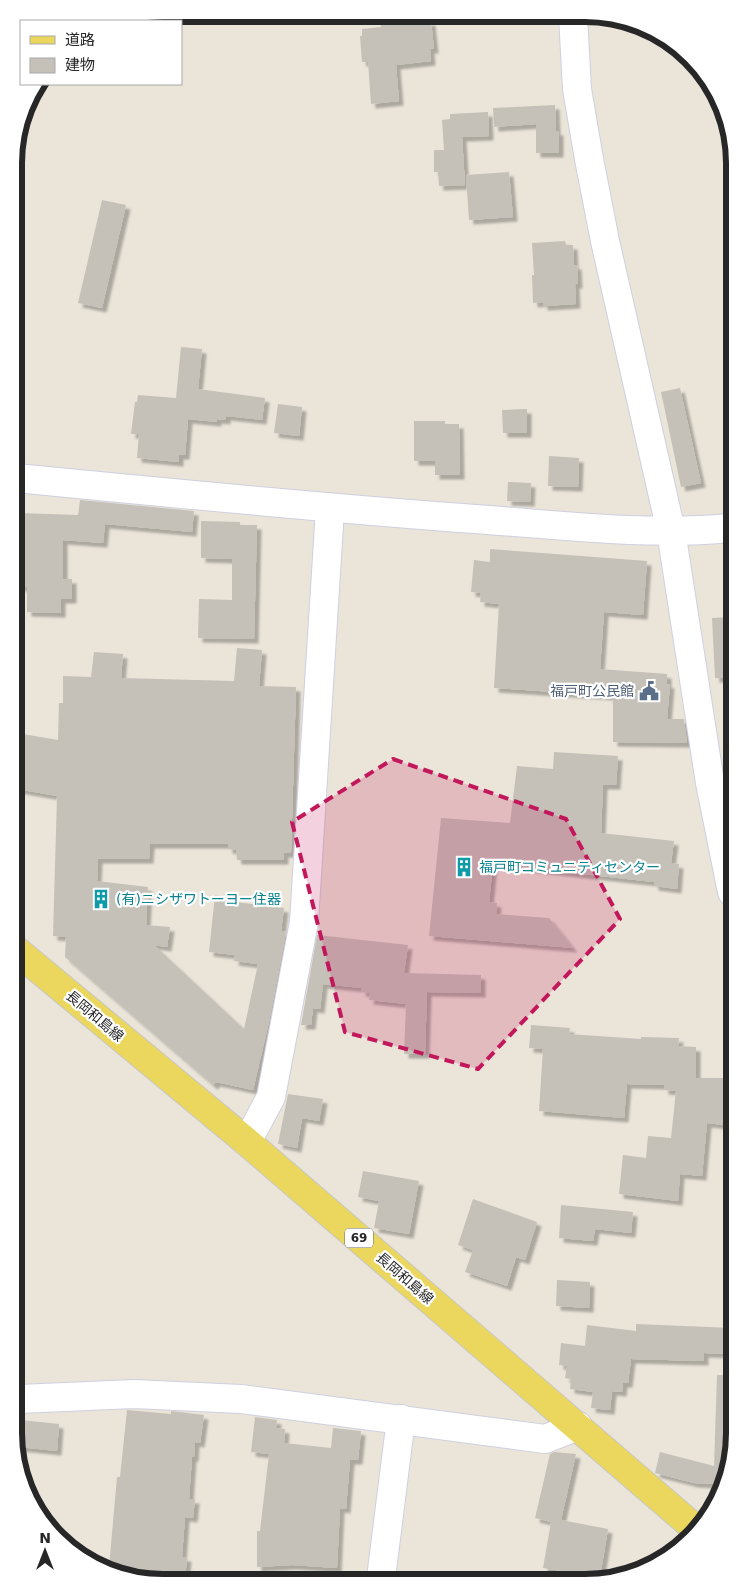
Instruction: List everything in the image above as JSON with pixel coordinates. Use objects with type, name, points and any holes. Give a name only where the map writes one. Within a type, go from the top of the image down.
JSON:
[{"type":"main road","name":"長岡和島線","points":[[23,956],[248,1142],[692,1525]]},
{"type":"street","points":[[573,23],[577,89],[589,159],[605,241],[671,531],[710,783],[725,860]]},
{"type":"street","points":[[23,479],[330,509],[639,531],[726,528]]},
{"type":"street","points":[[248,1142],[271,1097],[304,922],[330,509]]},
{"type":"street","points":[[23,1399],[134,1394],[241,1399],[544,1439],[578,1426]]},
{"type":"street","points":[[382,1574],[401,1419]]},
{"type":"highlighted area","points":[[393,759],[566,819],[620,919],[478,1069],[345,1032],[292,822]]},
{"type":"building","points":[[381,23],[431,23],[434,49],[430,49],[431,61],[396,65],[399,101],[371,104],[368,62],[362,62],[360,36],[362,36],[362,29],[381,27]]},
{"type":"building","points":[[555,105],[556,131],[559,131],[559,153],[536,153],[536,124],[494,127],[493,108]]},
{"type":"building","points":[[488,112],[489,136],[462,137],[465,185],[439,186],[438,172],[434,172],[434,150],[444,150],[442,120],[450,119],[450,114]]},
{"type":"building","points":[[509,172],[513,217],[469,220],[466,175]]},
{"type":"building","points":[[102,200],[126,205],[102,308],[78,303]]},
{"type":"building","points":[[565,241],[566,245],[573,245],[574,265],[577,265],[578,284],[575,284],[576,304],[543,306],[543,302],[533,303],[532,243]]},
{"type":"building","points":[[181,347],[202,349],[198,389],[265,398],[262,420],[226,416],[226,420],[217,419],[217,422],[188,419],[185,455],[179,455],[179,462],[137,458],[139,434],[131,434],[135,402],[137,402],[138,395],[176,398]]},
{"type":"building","points":[[680,388],[701,483],[681,487],[661,392]]},
{"type":"building","points":[[278,404],[302,407],[299,436],[274,433]]},
{"type":"building","points":[[527,409],[527,433],[503,433],[502,410]]},
{"type":"building","points":[[414,421],[445,421],[445,424],[459,424],[460,475],[435,475],[435,461],[414,461]]},
{"type":"building","points":[[549,456],[579,458],[578,487],[548,486]]},
{"type":"building","points":[[508,482],[531,483],[530,502],[507,501]]},
{"type":"building","points":[[80,500],[194,511],[192,532],[105,524],[103,543],[63,540],[63,579],[72,579],[72,599],[61,599],[61,613],[27,612],[27,587],[23,587],[23,513],[78,515]]},
{"type":"building","points":[[201,521],[240,522],[240,525],[257,525],[254,639],[198,638],[199,599],[232,600],[232,559],[201,558]]},
{"type":"building","points":[[490,549],[647,561],[643,615],[604,612],[600,669],[667,674],[667,684],[670,684],[667,719],[684,719],[687,743],[613,742],[613,696],[494,688],[499,604],[480,602],[481,593],[471,592],[474,560],[490,562]]},
{"type":"building","points":[[726,617],[726,678],[715,678],[712,618]]},
{"type":"building","name":"(有)ニシザワトーヨー住器","points":[[237,648],[262,650],[259,686],[296,687],[291,853],[284,853],[284,860],[237,860],[236,850],[228,849],[228,844],[150,844],[149,859],[98,859],[97,881],[148,887],[146,925],[170,927],[167,947],[154,945],[244,1029],[258,964],[234,961],[235,955],[209,952],[215,895],[235,898],[235,902],[284,908],[281,931],[286,932],[269,1022],[253,1090],[216,1082],[213,1085],[65,957],[66,937],[53,936],[57,796],[23,790],[23,734],[58,740],[59,703],[63,703],[63,676],[91,677],[94,652],[123,654],[121,678],[234,681]]},
{"type":"building","points":[[554,752],[618,756],[616,785],[603,785],[601,833],[674,841],[671,863],[679,864],[677,889],[654,886],[654,882],[493,864],[489,902],[497,903],[496,914],[549,918],[573,948],[429,936],[441,818],[510,823],[517,766],[553,769]]},
{"type":"building","points":[[317,935],[408,945],[404,973],[481,975],[481,993],[427,992],[425,1054],[404,1054],[406,1004],[369,1000],[370,993],[361,992],[362,988],[323,984],[320,1009],[313,1008],[311,1025],[301,1025]]},
{"type":"building","points":[[531,1025],[570,1028],[569,1034],[641,1039],[641,1037],[679,1038],[678,1046],[696,1047],[696,1078],[725,1078],[725,1125],[707,1123],[702,1176],[680,1174],[678,1201],[619,1194],[623,1155],[646,1158],[648,1136],[671,1138],[676,1091],[664,1090],[664,1085],[627,1084],[624,1118],[539,1111],[543,1049],[529,1048]]},
{"type":"building","points":[[288,1094],[323,1099],[319,1121],[302,1118],[297,1148],[278,1144]]},
{"type":"building","points":[[363,1171],[419,1181],[409,1234],[374,1228],[379,1201],[358,1197]]},
{"type":"building","points":[[473,1199],[537,1222],[525,1260],[516,1257],[507,1286],[465,1272],[473,1250],[458,1245]]},
{"type":"building","points":[[561,1205],[633,1212],[631,1233],[595,1229],[593,1241],[559,1238]]},
{"type":"building","points":[[557,1280],[590,1282],[589,1308],[556,1306]]},
{"type":"building","points":[[636,1324],[725,1328],[725,1354],[704,1353],[704,1361],[631,1359],[628,1383],[623,1383],[622,1392],[612,1391],[610,1410],[591,1408],[593,1392],[570,1389],[571,1379],[565,1378],[567,1366],[559,1365],[561,1343],[585,1346],[587,1325],[636,1331]]},
{"type":"building","points":[[717,1375],[725,1375],[725,1442],[723,1460],[713,1491],[713,1484],[694,1483],[655,1473],[660,1452],[714,1466]]},
{"type":"building","points":[[127,1410],[171,1414],[171,1411],[204,1415],[200,1443],[195,1442],[194,1457],[192,1457],[189,1499],[195,1499],[193,1518],[185,1517],[182,1557],[187,1557],[185,1574],[163,1574],[134,1570],[109,1562],[117,1477],[120,1477]]},
{"type":"building","points":[[255,1417],[277,1420],[276,1428],[285,1429],[284,1443],[331,1448],[333,1428],[361,1431],[358,1460],[350,1460],[346,1509],[340,1508],[337,1568],[292,1565],[257,1567],[257,1531],[260,1531],[269,1454],[251,1452]]},
{"type":"building","points":[[23,1420],[59,1424],[57,1451],[24,1448]]},
{"type":"building","points":[[554,1452],[576,1454],[561,1520],[608,1529],[601,1572],[581,1574],[543,1568],[551,1522],[535,1518],[550,1454]]},
{"type":"place","name":"福戸町公民館","points":[[649,691]]},
{"type":"place","name":"福戸町コミュニティセンター","points":[[464,867]]},
{"type":"place","name":"(有)ニシザワトーヨー住器","points":[[101,899]]}]
